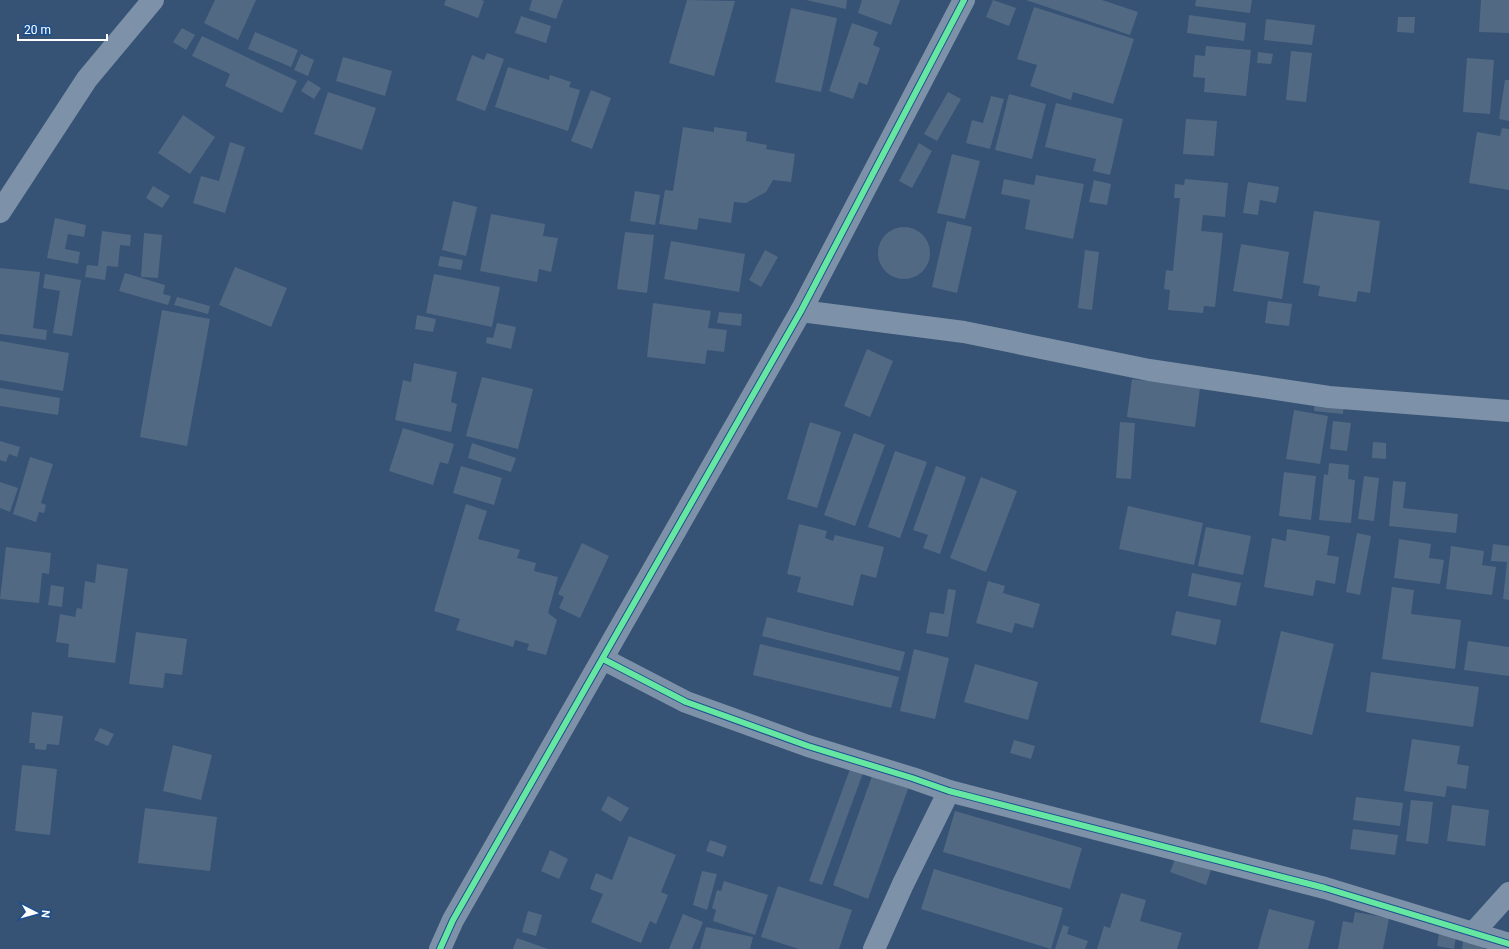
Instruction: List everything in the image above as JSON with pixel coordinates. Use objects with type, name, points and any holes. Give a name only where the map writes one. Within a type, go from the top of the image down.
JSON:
[{"type":"street","points":[[0,212],[87,79],[153,0]]},
{"type":"street","points":[[440,949],[453,920],[801,311],[964,0]]},
{"type":"street","points":[[801,311],[964,332],[1149,370],[1329,397],[1509,411]]},
{"type":"street","points":[[603,659],[686,702],[808,746],[949,791],[1325,888],[1509,944]]},
{"type":"street","points":[[874,949],[903,884],[949,791]]},
{"type":"street","points":[[1472,933],[1509,893]]},
{"type":"building","points":[[215,0],[256,0],[238,40],[204,23]]},
{"type":"building","points":[[446,0],[484,1],[478,18],[444,5]]},
{"type":"building","points":[[532,0],[563,0],[556,19],[529,10]]},
{"type":"building","points":[[687,0],[735,1],[714,76],[669,63]]},
{"type":"building","points":[[806,0],[847,0],[846,9]]},
{"type":"building","points":[[862,0],[900,0],[891,25],[858,13]]},
{"type":"building","points":[[993,0],[1016,8],[1009,26],[986,17]]},
{"type":"building","points":[[1026,0],[1102,0],[1138,12],[1130,35]]},
{"type":"building","points":[[1196,0],[1252,0],[1250,13],[1195,6]]},
{"type":"building","points":[[1481,0],[1509,0],[1509,33],[1479,32]]},
{"type":"building","points":[[1034,7],[1134,39],[1113,104],[1073,92],[1071,100],[1030,86],[1037,65],[1017,59]]},
{"type":"building","points":[[791,8],[837,18],[821,92],[775,82]]},
{"type":"building","points":[[1189,15],[1246,23],[1244,41],[1187,33]]},
{"type":"building","points":[[521,16],[551,26],[546,43],[515,33]]},
{"type":"building","points":[[1398,17],[1415,17],[1414,33],[1397,32]]},
{"type":"building","points":[[1266,19],[1315,25],[1312,45],[1264,40]]},
{"type":"building","points":[[852,23],[878,32],[873,45],[880,48],[867,85],[859,82],[853,99],[829,91]]},
{"type":"building","points":[[182,28],[195,35],[186,50],[173,42]]},
{"type":"building","points":[[255,32],[298,50],[291,67],[248,49]]},
{"type":"building","points":[[202,36],[297,81],[282,113],[225,86],[230,74],[192,56]]},
{"type":"building","points":[[1206,46],[1251,50],[1246,96],[1204,92],[1205,78],[1193,77],[1195,55],[1205,56]]},
{"type":"building","points":[[1291,51],[1312,53],[1306,102],[1286,100]]},
{"type":"building","points":[[1258,52],[1273,54],[1271,64],[1257,63]]},
{"type":"building","points":[[487,53],[504,59],[485,111],[456,100],[472,55],[484,60]]},
{"type":"building","points":[[301,54],[314,60],[308,76],[294,70]]},
{"type":"building","points":[[343,57],[392,71],[385,96],[336,81]]},
{"type":"building","points":[[1467,58],[1494,60],[1490,114],[1463,112]]},
{"type":"building","points":[[508,67],[549,80],[550,75],[571,82],[569,87],[580,90],[568,131],[495,107]]},
{"type":"building","points":[[308,80],[321,88],[314,99],[301,91]]},
{"type":"building","points":[[1505,80],[1509,80],[1509,121],[1499,119]]},
{"type":"building","points":[[591,90],[611,98],[592,149],[571,141]]},
{"type":"building","points":[[328,92],[376,108],[362,150],[314,134]]},
{"type":"building","points":[[948,92],[961,99],[937,141],[924,134]]},
{"type":"building","points":[[1009,94],[1046,104],[1032,159],[995,150]]},
{"type":"building","points":[[991,96],[1004,99],[990,149],[966,143],[972,120],[983,123]]},
{"type":"building","points":[[1056,103],[1123,119],[1110,175],[1093,171],[1096,159],[1045,147]]},
{"type":"building","points":[[183,115],[215,137],[190,174],[158,153]]},
{"type":"building","points":[[1186,119],[1217,121],[1214,156],[1183,154]]},
{"type":"building","points":[[683,127],[714,132],[714,127],[747,132],[746,141],[767,145],[766,149],[795,154],[791,182],[773,180],[766,192],[746,203],[734,202],[731,223],[699,218],[697,230],[659,224],[665,190],[673,191]]},
{"type":"building","points":[[1502,128],[1509,129],[1509,190],[1469,183],[1477,132],[1500,136]]},
{"type":"building","points":[[230,142],[245,147],[225,213],[193,203],[201,176],[219,181]]},
{"type":"building","points":[[919,143],[932,151],[912,188],[899,181]]},
{"type":"building","points":[[952,154],[980,161],[965,219],[937,213]]},
{"type":"building","points":[[1036,175],[1084,184],[1073,239],[1025,229],[1030,200],[1001,194],[1004,179],[1034,185]]},
{"type":"building","points":[[1185,179],[1228,183],[1225,217],[1203,215],[1201,231],[1223,233],[1215,307],[1204,306],[1203,313],[1168,310],[1170,290],[1164,289],[1166,270],[1173,271],[1180,198],[1174,198],[1175,184],[1184,185]]},
{"type":"building","points":[[1094,180],[1111,184],[1107,205],[1089,202]]},
{"type":"building","points":[[1248,182],[1279,187],[1276,203],[1260,200],[1258,215],[1243,213]]},
{"type":"building","points":[[153,186],[170,196],[162,208],[146,198]]},
{"type":"building","points":[[635,191],[660,195],[655,225],[630,221]]},
{"type":"building","points":[[453,201],[477,207],[466,256],[442,250]]},
{"type":"building","points":[[1314,211],[1380,221],[1370,293],[1358,291],[1356,302],[1318,296],[1320,286],[1303,283]]},
{"type":"building","points":[[491,214],[545,224],[543,236],[558,238],[551,272],[539,269],[537,282],[480,271]]},
{"type":"building","points":[[55,218],[86,225],[84,237],[68,234],[65,249],[80,252],[78,264],[47,258]]},
{"type":"building","points":[[947,221],[972,227],[957,293],[932,287]]},
{"type":"building","points":[[904,227],[914,229],[922,235],[928,243],[930,253],[928,263],[922,271],[914,277],[904,279],[894,277],[886,271],[880,263],[878,253],[880,243],[886,235],[894,229]]},
{"type":"building","points":[[102,231],[131,235],[130,246],[120,245],[118,267],[107,266],[105,280],[85,277],[87,265],[98,266]]},
{"type":"building","points":[[625,232],[654,235],[647,293],[617,289]]},
{"type":"building","points":[[144,233],[162,235],[158,278],[141,277]]},
{"type":"building","points":[[671,241],[745,254],[739,292],[664,279]]},
{"type":"building","points":[[1241,244],[1289,252],[1282,299],[1233,291]]},
{"type":"building","points":[[765,250],[778,257],[761,287],[749,280]]},
{"type":"building","points":[[1085,250],[1099,252],[1092,310],[1078,308]]},
{"type":"building","points":[[440,256],[463,260],[461,270],[438,266]]},
{"type":"building","points":[[235,267],[287,288],[271,327],[219,305]]},
{"type":"building","points":[[0,268],[40,272],[33,328],[47,330],[46,340],[0,334]]},
{"type":"building","points":[[125,273],[165,285],[163,294],[171,296],[168,305],[119,291]]},
{"type":"building","points":[[45,274],[81,280],[72,336],[53,333],[60,291],[43,288]]},
{"type":"building","points":[[434,274],[500,287],[492,327],[426,313]]},
{"type":"building","points":[[177,297],[210,306],[208,314],[174,305]]},
{"type":"building","points":[[1268,301],[1292,304],[1289,326],[1265,323]]},
{"type":"building","points":[[653,303],[711,311],[708,328],[727,330],[724,352],[707,350],[705,364],[647,357]]},
{"type":"building","points":[[162,310],[210,319],[187,446],[140,437]]},
{"type":"building","points":[[719,312],[742,314],[741,326],[717,323]]},
{"type":"building","points":[[417,315],[436,319],[433,332],[415,329]]},
{"type":"building","points":[[497,323],[516,327],[511,349],[486,343],[487,337],[493,338]]},
{"type":"building","points":[[0,341],[69,353],[63,391],[0,380]]},
{"type":"building","points":[[867,349],[893,361],[870,417],[844,406]]},
{"type":"building","points":[[414,363],[457,372],[451,402],[457,404],[451,432],[395,420],[403,380],[411,382]]},
{"type":"building","points":[[482,377],[533,389],[518,449],[466,436]]},
{"type":"building","points":[[1132,379],[1200,388],[1195,427],[1127,417]]},
{"type":"building","points":[[0,388],[60,398],[58,415],[0,406]]},
{"type":"building","points":[[1315,399],[1344,402],[1343,414],[1314,411]]},
{"type":"building","points":[[1294,410],[1328,416],[1320,464],[1286,459]]},
{"type":"building","points":[[1333,421],[1351,423],[1347,451],[1330,449]]},
{"type":"building","points":[[810,422],[841,432],[817,508],[787,499]]},
{"type":"building","points":[[1120,422],[1135,423],[1131,479],[1116,478]]},
{"type":"building","points":[[403,428],[454,444],[448,464],[440,462],[433,485],[389,471]]},
{"type":"building","points":[[854,433],[885,445],[855,526],[824,515]]},
{"type":"building","points":[[0,441],[20,447],[17,457],[9,454],[6,462],[0,460]]},
{"type":"building","points":[[1373,442],[1386,443],[1386,459],[1372,458]]},
{"type":"building","points":[[472,443],[516,458],[511,472],[468,458]]},
{"type":"building","points":[[895,451],[927,462],[900,538],[868,527]]},
{"type":"building","points":[[30,457],[53,464],[41,503],[46,505],[44,513],[39,512],[36,522],[13,514]]},
{"type":"building","points":[[1329,463],[1349,465],[1348,479],[1355,480],[1351,523],[1319,520],[1324,474],[1328,475]]},
{"type":"building","points":[[461,466],[502,478],[494,505],[453,493]]},
{"type":"building","points":[[936,466],[966,477],[940,554],[923,548],[928,535],[913,530]]},
{"type":"building","points":[[1284,472],[1316,476],[1311,520],[1279,516]]},
{"type":"building","points":[[1364,476],[1379,478],[1374,521],[1358,519]]},
{"type":"building","points":[[981,477],[1017,491],[986,572],[950,558]]},
{"type":"building","points":[[1393,481],[1406,482],[1403,508],[1458,514],[1456,533],[1389,526]]},
{"type":"building","points":[[0,482],[18,488],[10,512],[0,508]]},
{"type":"building","points":[[466,504],[487,511],[478,539],[520,550],[517,558],[536,563],[534,571],[558,577],[548,613],[557,620],[546,655],[527,650],[529,644],[515,640],[513,647],[456,630],[460,619],[434,611]]},
{"type":"building","points":[[1128,506],[1203,523],[1194,565],[1119,549]]},
{"type":"building","points":[[799,524],[827,531],[825,538],[833,541],[835,535],[884,547],[876,578],[861,574],[853,606],[797,592],[801,577],[787,574]]},
{"type":"building","points":[[1206,527],[1251,536],[1243,575],[1198,566]]},
{"type":"building","points":[[1287,529],[1330,536],[1327,555],[1339,557],[1335,584],[1316,580],[1313,596],[1264,587],[1272,538],[1286,541]]},
{"type":"building","points":[[1357,533],[1371,536],[1360,595],[1346,592]]},
{"type":"building","points":[[1399,539],[1431,544],[1429,558],[1444,560],[1440,584],[1394,578]]},
{"type":"building","points":[[582,543],[609,556],[580,618],[559,608],[564,597],[558,594]]},
{"type":"building","points":[[1493,544],[1509,546],[1509,600],[1503,599],[1507,562],[1491,561]]},
{"type":"building","points":[[1451,546],[1484,551],[1482,565],[1496,567],[1492,595],[1446,589]]},
{"type":"building","points":[[6,547],[51,553],[49,574],[42,573],[39,603],[0,599]]},
{"type":"building","points":[[97,564],[128,569],[115,663],[68,657],[69,644],[56,642],[60,614],[75,617],[77,608],[82,609],[85,581],[95,583]]},
{"type":"building","points":[[1192,573],[1241,583],[1236,606],[1188,596]]},
{"type":"building","points":[[988,581],[1005,586],[1003,593],[1040,604],[1033,628],[1015,623],[1012,633],[976,623]]},
{"type":"building","points":[[51,585],[64,587],[62,607],[48,605]]},
{"type":"building","points":[[1392,587],[1414,590],[1411,614],[1461,620],[1455,669],[1382,659]]},
{"type":"building","points":[[948,589],[956,590],[948,637],[926,633],[930,612],[944,614]]},
{"type":"building","points":[[1176,611],[1221,620],[1216,645],[1171,635]]},
{"type":"building","points":[[767,617],[905,652],[900,671],[762,636]]},
{"type":"building","points":[[1281,631],[1334,644],[1312,735],[1260,722]]},
{"type":"building","points":[[136,632],[187,639],[182,675],[165,673],[163,688],[129,684]]},
{"type":"building","points":[[1468,641],[1509,647],[1509,676],[1464,670]]},
{"type":"building","points":[[760,644],[899,677],[891,708],[753,675]]},
{"type":"building","points":[[914,649],[949,658],[935,719],[900,711]]},
{"type":"building","points":[[975,664],[1038,682],[1028,720],[964,702]]},
{"type":"building","points":[[1371,672],[1479,687],[1473,727],[1366,712]]},
{"type":"building","points":[[32,712],[63,716],[59,745],[47,744],[46,750],[35,749],[35,743],[29,743]]},
{"type":"building","points":[[100,728],[114,734],[108,746],[94,740]]},
{"type":"building","points":[[1412,739],[1460,746],[1457,764],[1469,766],[1466,789],[1447,786],[1445,797],[1404,791]]},
{"type":"building","points":[[1014,740],[1035,746],[1031,759],[1010,753]]},
{"type":"building","points":[[173,745],[212,755],[201,800],[163,791]]},
{"type":"building","points":[[22,765],[57,769],[50,835],[15,831]]},
{"type":"building","points":[[876,765],[912,778],[868,899],[833,885]]},
{"type":"building","points":[[850,769],[863,773],[822,885],[809,881]]},
{"type":"building","points":[[608,796],[629,808],[621,822],[601,810]]},
{"type":"building","points":[[1356,797],[1403,803],[1400,826],[1353,820]]},
{"type":"building","points":[[1411,800],[1433,802],[1428,844],[1406,841]]},
{"type":"building","points":[[1452,805],[1489,810],[1485,846],[1447,841]]},
{"type":"building","points":[[145,808],[217,817],[210,871],[138,863]]},
{"type":"building","points":[[955,811],[1082,848],[1070,889],[943,852]]},
{"type":"building","points":[[1353,829],[1398,835],[1395,855],[1350,849]]},
{"type":"building","points":[[629,836],[676,855],[661,892],[668,895],[656,924],[650,921],[641,943],[591,922],[603,894],[590,889],[596,873],[612,880]]},
{"type":"building","points":[[710,840],[727,846],[723,857],[706,851]]},
{"type":"building","points":[[550,850],[568,859],[559,879],[541,871]]},
{"type":"building","points":[[1177,854],[1212,867],[1206,885],[1170,872]]},
{"type":"building","points":[[934,869],[1063,908],[1051,949],[921,909]]},
{"type":"building","points":[[702,871],[717,874],[707,910],[693,905]]},
{"type":"building","points":[[724,881],[768,895],[755,935],[713,921],[716,910],[712,908],[717,890],[721,891]]},
{"type":"building","points":[[778,886],[852,910],[839,949],[799,949],[761,937]]},
{"type":"building","points":[[1121,893],[1146,900],[1140,921],[1182,933],[1177,949],[1097,949],[1104,926],[1110,928]]},
{"type":"building","points":[[1269,909],[1315,921],[1308,949],[1258,949]]},
{"type":"building","points":[[528,911],[542,915],[536,936],[522,932]]},
{"type":"building","points":[[1355,912],[1389,918],[1383,949],[1338,949],[1343,921],[1353,923]]},
{"type":"building","points":[[683,914],[703,922],[692,949],[669,949]]},
{"type":"building","points":[[1442,916],[1459,918],[1454,949],[1437,946]]},
{"type":"building","points":[[1063,925],[1069,927],[1067,934],[1088,941],[1085,949],[1055,949]]},
{"type":"building","points":[[706,927],[753,937],[750,949],[700,949]]},
{"type":"building","points":[[1464,934],[1486,937],[1484,949],[1462,949]]},
{"type":"building","points":[[517,938],[548,949],[513,949]]},
{"type":"cycle path","points":[[440,949],[453,920],[801,311],[964,0]]},
{"type":"cycle path","points":[[603,659],[686,702],[808,746],[949,791],[1325,888],[1509,944]]}]
